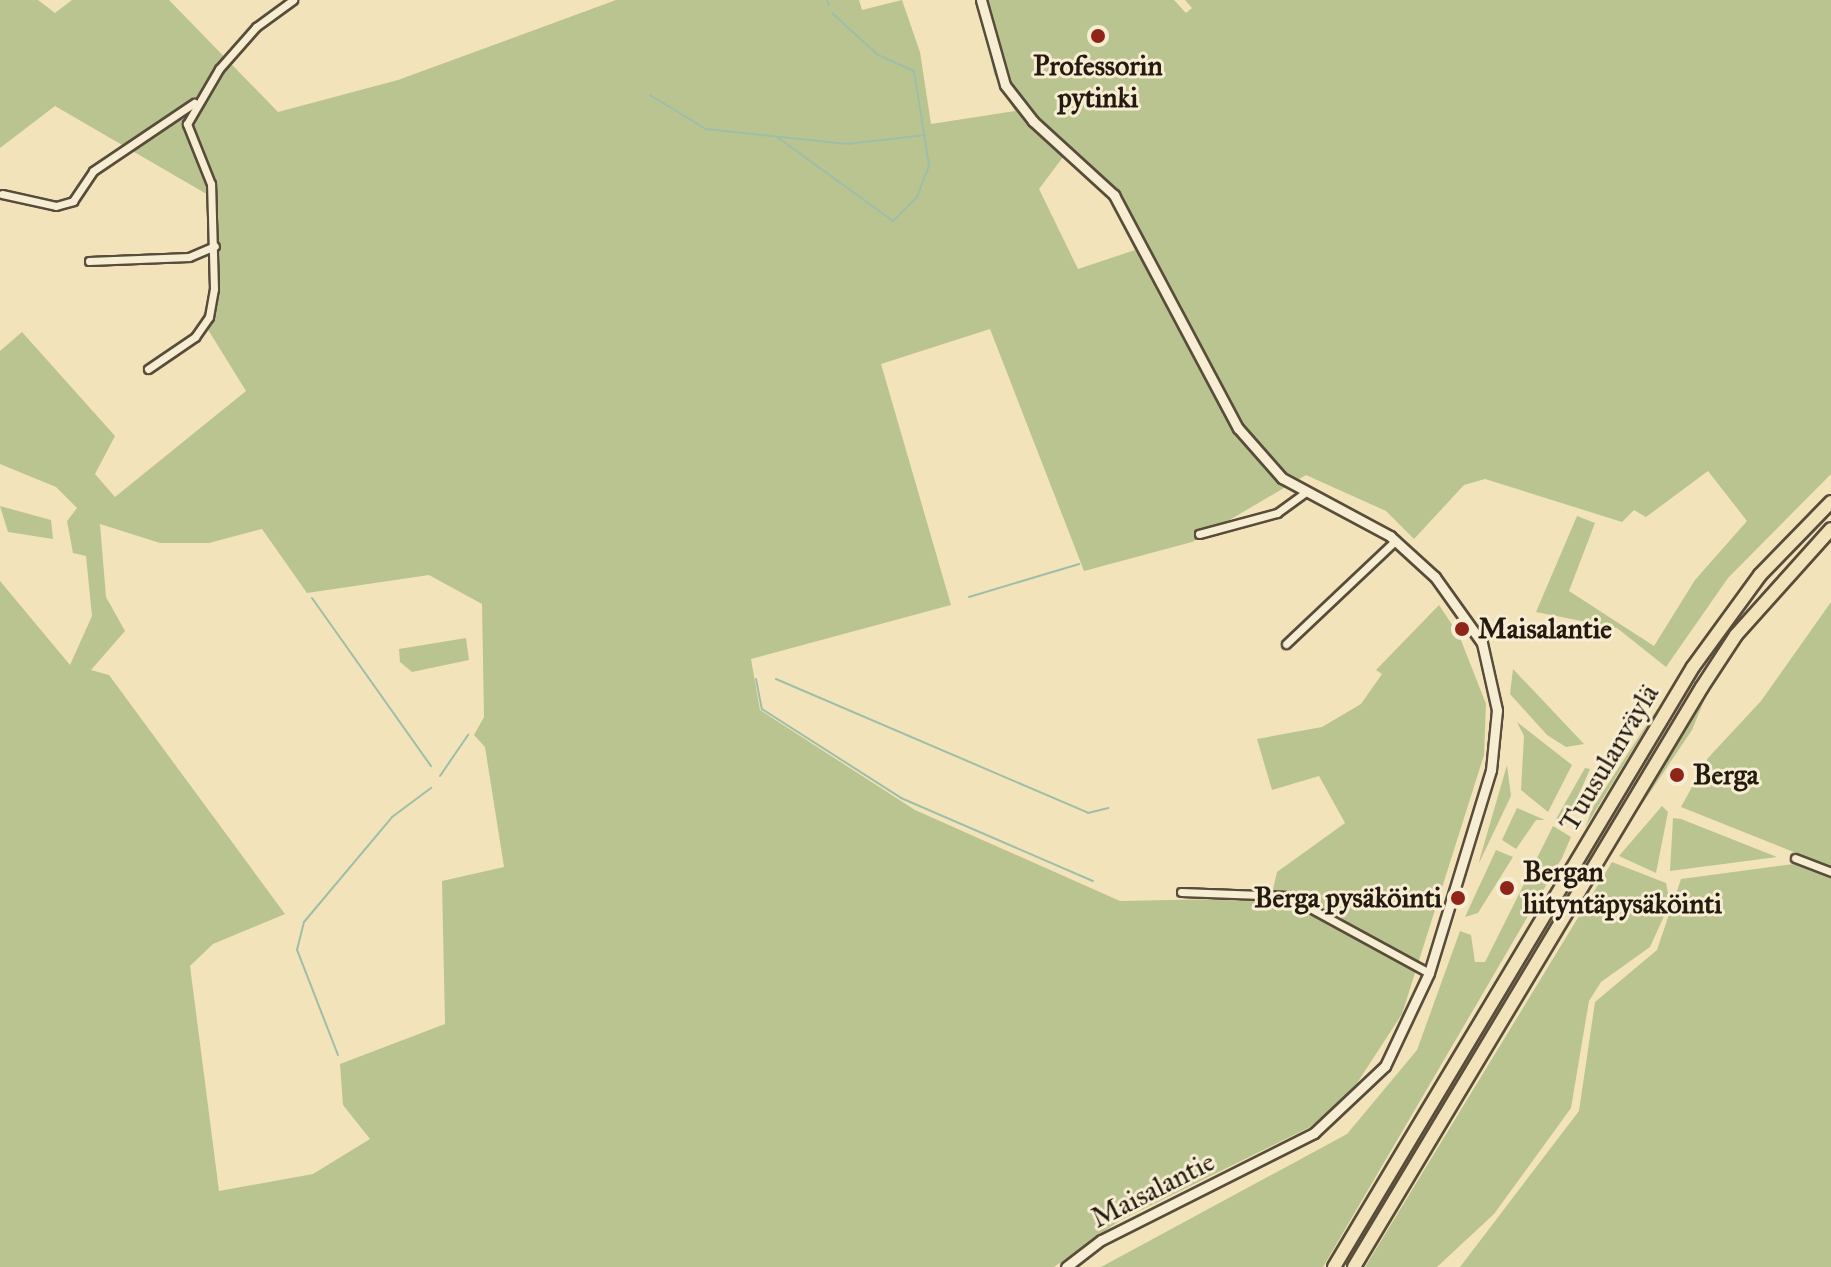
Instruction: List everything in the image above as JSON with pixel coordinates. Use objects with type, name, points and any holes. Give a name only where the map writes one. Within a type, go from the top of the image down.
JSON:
[{"type":"highway","name":"Tuusulanväylä","points":[[1334,1267],[1379,1186],[1693,667],[1760,575],[1831,502]]},
{"type":"highway","name":"Tuusulanväylä","points":[[1354,1267],[1702,687],[1736,635],[1831,529]]},
{"type":"main road","name":"Maisalantie","points":[[981,0],[1005,85],[1033,121],[1114,195],[1238,428],[1268,465],[1305,493],[1396,540],[1467,616],[1487,657],[1497,710],[1491,770],[1429,973],[1397,1048],[1337,1117],[1101,1240],[1066,1267]]},
{"type":"street","points":[[148,369],[188,344],[209,317],[215,246],[211,184],[187,124],[196,102],[256,27],[293,0]]},
{"type":"street","points":[[2,194],[56,206],[73,201],[93,171],[196,102]]},
{"type":"street","points":[[89,261],[189,257],[215,246]]},
{"type":"street","points":[[1199,534],[1277,513],[1305,493]]},
{"type":"street","points":[[1286,644],[1396,540]]},
{"type":"street","points":[[1795,858],[1831,872]]},
{"type":"street","points":[[1181,892],[1288,896],[1429,973]]},
{"type":"green space","points":[[0,0],[38,0],[55,13],[72,0],[169,0],[278,112],[398,80],[616,0],[859,0],[862,10],[902,0],[920,52],[931,124],[1015,111],[994,74],[978,0],[1174,0],[1186,13],[1192,8],[1185,0],[1831,0],[1831,474],[1728,578],[1666,667],[1617,628],[1536,612],[1577,516],[1595,523],[1569,591],[1654,646],[1695,580],[1747,521],[1708,471],[1646,517],[1634,510],[1622,522],[1485,479],[1464,485],[1414,539],[1386,511],[1306,475],[1192,542],[1084,571],[990,329],[881,364],[951,605],[751,659],[760,710],[915,810],[1120,901],[1271,898],[1277,872],[1345,823],[1319,776],[1272,790],[1257,739],[1322,727],[1361,704],[1382,674],[1376,670],[1439,605],[1459,635],[1486,704],[1484,755],[1402,1014],[1348,1097],[1310,1127],[1119,1221],[1054,1267],[0,1267],[0,581],[70,665],[92,616],[86,556],[73,553],[67,521],[77,508],[56,487],[0,464],[0,351],[22,332],[115,436],[95,474],[115,497],[246,391],[202,320],[211,283],[210,196],[55,106],[0,148]],"holes":[[[1063,157],[1106,194],[1135,250],[1078,269],[1039,189]],[[100,524],[160,543],[209,543],[262,529],[307,593],[429,575],[482,604],[484,717],[474,735],[485,747],[504,867],[442,881],[445,1024],[340,1064],[343,1105],[370,1139],[313,1174],[219,1191],[190,966],[213,944],[285,914],[109,675],[91,670],[125,631],[106,597]]]},
{"type":"green space","points":[[0,506],[51,520],[53,539],[8,532]]},
{"type":"green space","points":[[1831,602],[1831,867],[1681,807],[1708,758],[1761,701]]},
{"type":"green space","points":[[466,638],[469,660],[412,672],[400,662],[399,649]]},
{"type":"green space","points":[[1513,669],[1584,744],[1566,747],[1547,735],[1510,694]]},
{"type":"green space","points":[[1706,696],[1692,730],[1624,831]]},
{"type":"green space","points":[[1657,710],[1585,828],[1593,807]]},
{"type":"green space","points":[[1517,722],[1572,765],[1548,812],[1521,790],[1524,736]]},
{"type":"green space","points":[[1507,765],[1511,796],[1479,863],[1480,858]]},
{"type":"green space","points":[[1585,768],[1590,769],[1566,824],[1556,819]]},
{"type":"green space","points":[[1662,806],[1668,812],[1656,873],[1619,856]]},
{"type":"green space","points":[[1517,808],[1545,820],[1536,820],[1516,849],[1502,840]]},
{"type":"green space","points":[[1673,818],[1681,819],[1777,857],[1670,871]]},
{"type":"green space","points":[[1553,826],[1571,837],[1562,858],[1323,1267],[1101,1267],[1347,1134],[1417,1050],[1460,931],[1471,935],[1475,962],[1485,962]]},
{"type":"green space","points":[[1496,850],[1513,857],[1478,913],[1465,917]]},
{"type":"green space","points":[[1612,862],[1666,883],[1670,903],[1650,947],[1601,982],[1589,1001],[1571,1108],[1494,1214],[1437,1267],[1365,1267]]},
{"type":"green space","points":[[1794,864],[1831,876],[1831,1267],[1460,1267],[1579,1111],[1595,1002],[1657,950],[1681,879]]},
{"type":"waterway","points":[[827,0],[829,5]]},
{"type":"waterway","points":[[777,137],[893,221],[917,197],[929,165],[914,71],[878,55],[832,13]]},
{"type":"waterway","points":[[650,95],[706,129],[847,144],[925,135]]},
{"type":"waterway","points":[[969,597],[1079,564]]},
{"type":"waterway","points":[[312,598],[431,766]]},
{"type":"waterway","points":[[756,679],[762,709],[901,798],[1093,881]]},
{"type":"waterway","points":[[776,679],[1088,813],[1108,808]]},
{"type":"waterway","points":[[440,776],[468,735]]},
{"type":"waterway","points":[[338,1055],[297,950],[304,922],[392,817],[431,788]]},
{"type":"place","name":"Professorin pytinki","points":[[1098,36]]},
{"type":"place","name":"Maisalantie","points":[[1462,629]]},
{"type":"place","name":"Berga","points":[[1677,775]]},
{"type":"place","name":"Bergan liityntäpysäköinti","points":[[1507,888]]},
{"type":"place","name":"Berga pysäköinti","points":[[1458,898]]}]
